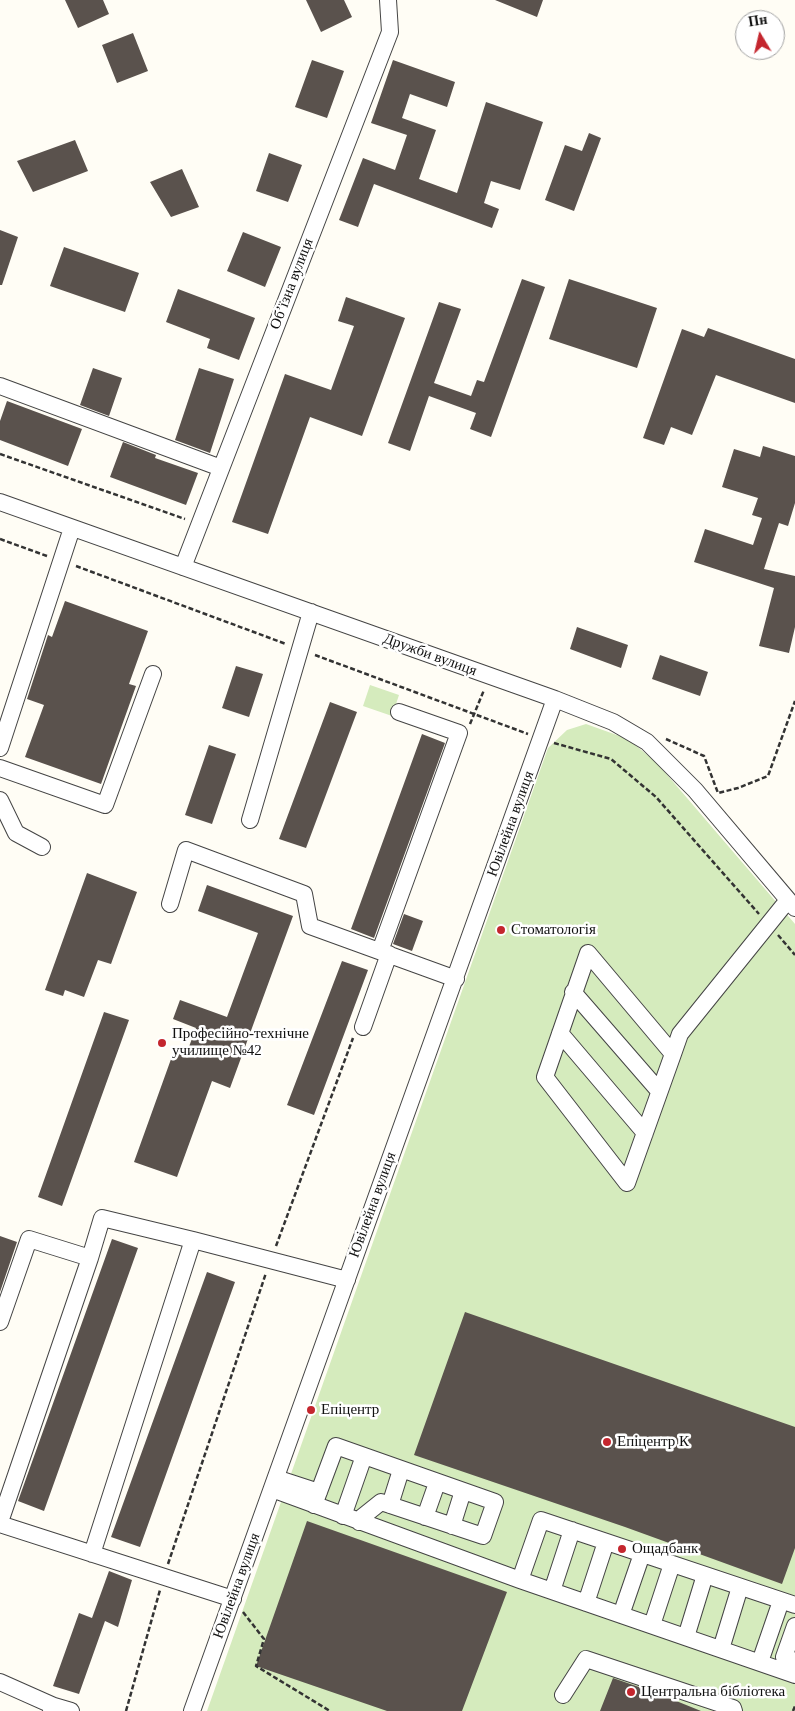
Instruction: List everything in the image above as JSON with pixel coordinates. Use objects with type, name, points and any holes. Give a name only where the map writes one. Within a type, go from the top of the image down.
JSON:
[{"type":"street","name":"Об’їзна вулиця","points":[[182,567],[390,32],[388,0]]},
{"type":"street","points":[[0,386],[221,468]]},
{"type":"street","name":"Дружби вулиця","points":[[0,502],[555,699],[613,722],[648,742],[695,790],[792,904]]},
{"type":"street","points":[[0,748],[72,528]]},
{"type":"street","points":[[250,820],[311,612]]},
{"type":"street","points":[[0,768],[106,805],[153,674]]},
{"type":"street","name":"Ювілейна вулиця","points":[[192,1711],[555,699]]},
{"type":"street","points":[[359,1030],[460,733],[399,712]]},
{"type":"street","points":[[0,800],[16,833],[42,847]]},
{"type":"street","points":[[170,904],[186,850],[304,894],[310,926],[456,979]]},
{"type":"street","points":[[673,1054],[588,954],[573,992],[545,1077],[627,1184],[644,1133],[660,1091],[673,1054],[680,1034],[768,924],[792,904]]},
{"type":"street","points":[[573,992],[660,1091]]},
{"type":"street","points":[[560,1033],[644,1133]]},
{"type":"street","points":[[233,1599],[0,1523],[102,1218],[347,1280]]},
{"type":"street","points":[[0,1322],[29,1239],[90,1258]]},
{"type":"street","points":[[92,1554],[193,1240]]},
{"type":"street","points":[[316,1499],[336,1446],[436,1483],[495,1502],[483,1536],[381,1502],[361,1518],[360,1522]]},
{"type":"street","points":[[343,1516],[364,1456]]},
{"type":"street","points":[[390,1506],[401,1470]]},
{"type":"street","points":[[274,1483],[316,1499],[343,1516],[520,1580],[760,1662],[789,1666],[795,1626]]},
{"type":"street","points":[[425,1517],[436,1483]]},
{"type":"street","points":[[452,1526],[463,1491]]},
{"type":"street","points":[[520,1580],[540,1520],[788,1603],[760,1662]]},
{"type":"street","points":[[552,1591],[572,1530]]},
{"type":"street","points":[[586,1603],[606,1542]]},
{"type":"street","points":[[621,1615],[642,1554]]},
{"type":"street","points":[[652,1625],[672,1564]]},
{"type":"street","points":[[686,1637],[705,1575]]},
{"type":"street","points":[[721,1649],[740,1587]]},
{"type":"street","points":[[563,1695],[586,1659],[733,1708],[734,1711]]},
{"type":"street","points":[[0,1682],[52,1708],[71,1711]]},
{"type":"path","points":[[0,454],[199,524]]},
{"type":"path","points":[[0,538],[541,739],[611,759],[656,797],[795,955]]},
{"type":"path","points":[[126,1711],[164,1577],[271,1260],[359,1030]]},
{"type":"path","points":[[233,1599],[264,1639],[256,1666],[330,1711]]},
{"type":"path","points":[[793,1711],[795,1706]]},
{"type":"green space","points":[[370,685],[399,695],[392,716],[363,706]]},
{"type":"green space","points":[[586,724],[628,739],[657,763],[795,924],[795,1711],[207,1711],[548,748],[567,730]]},
{"type":"building","points":[[65,0],[103,0],[109,14],[78,28]]},
{"type":"building","points":[[306,0],[344,0],[352,17],[321,32]]},
{"type":"building","points":[[495,0],[543,0],[537,17]]},
{"type":"building","points":[[133,33],[148,71],[117,83],[102,45]]},
{"type":"building","points":[[312,60],[344,71],[327,118],[295,107]]},
{"type":"building","points":[[393,60],[455,82],[447,107],[410,94],[402,118],[436,130],[419,179],[457,193],[486,102],[543,122],[520,190],[491,181],[484,203],[499,209],[492,228],[374,184],[358,227],[339,220],[363,158],[395,170],[407,135],[371,123]]},
{"type":"building","points":[[589,133],[601,138],[574,211],[545,200],[565,145],[582,151]]},
{"type":"building","points":[[75,140],[88,171],[33,192],[17,161]]},
{"type":"building","points":[[269,153],[302,165],[288,202],[256,191]]},
{"type":"building","points":[[182,169],[199,207],[171,217],[150,182]]},
{"type":"building","points":[[0,230],[18,237],[2,285],[0,285]]},
{"type":"building","points":[[243,232],[281,247],[265,287],[227,271]]},
{"type":"building","points":[[64,247],[139,273],[125,312],[50,286]]},
{"type":"building","points":[[522,279],[545,287],[491,437],[470,429],[476,413],[429,396],[410,451],[388,443],[439,302],[461,309],[434,383],[471,396],[477,380],[484,382]]},
{"type":"building","points":[[569,279],[657,308],[637,368],[549,339]]},
{"type":"building","points":[[178,289],[255,318],[239,360],[207,348],[210,339],[166,322]]},
{"type":"building","points":[[346,297],[405,318],[362,436],[310,417],[268,534],[232,522],[285,374],[331,390],[354,326],[338,321]]},
{"type":"building","points":[[708,328],[795,359],[795,403],[716,375],[692,435],[671,427],[664,445],[643,438],[682,329],[704,337]]},
{"type":"building","points":[[93,368],[122,378],[109,416],[80,405]]},
{"type":"building","points":[[199,368],[234,379],[210,453],[175,440]]},
{"type":"building","points":[[7,401],[82,429],[68,466],[0,440],[0,421]]},
{"type":"building","points":[[123,442],[156,455],[155,458],[198,473],[186,505],[110,477]]},
{"type":"building","points":[[763,446],[795,456],[795,503],[788,526],[779,523],[764,569],[795,576],[795,627],[789,653],[759,646],[774,588],[694,562],[705,529],[753,545],[762,518],[752,515],[758,498],[722,487],[734,449],[760,457]]},
{"type":"building","points":[[65,601],[148,631],[129,684],[136,686],[101,784],[25,757],[44,705],[27,699],[48,635],[52,637]]},
{"type":"building","points":[[577,627],[628,645],[621,668],[570,649]]},
{"type":"building","points":[[660,655],[708,672],[700,696],[652,679]]},
{"type":"building","points":[[236,666],[263,674],[249,717],[222,708]]},
{"type":"building","points":[[330,702],[357,712],[306,848],[279,839]]},
{"type":"building","points":[[422,734],[445,743],[374,938],[351,929]]},
{"type":"building","points":[[209,745],[236,754],[212,824],[185,815]]},
{"type":"building","points":[[87,873],[137,892],[111,964],[98,960],[84,997],[65,990],[63,996],[45,990]]},
{"type":"building","points":[[207,885],[293,916],[230,1088],[212,1081],[177,1177],[134,1162],[175,1048],[187,1052],[196,1028],[173,1019],[180,1000],[227,1017],[258,933],[198,911]]},
{"type":"building","points":[[404,914],[423,921],[412,951],[393,944]]},
{"type":"building","points":[[342,961],[368,970],[314,1115],[287,1105]]},
{"type":"building","points":[[104,1012],[129,1020],[62,1206],[38,1197]]},
{"type":"building","points":[[0,1236],[17,1242],[0,1292]]},
{"type":"building","points":[[112,1239],[138,1248],[44,1511],[18,1501]]},
{"type":"building","points":[[207,1272],[235,1282],[140,1547],[111,1537]]},
{"type":"building","name":"Епіцентр К","points":[[465,1312],[795,1427],[795,1548],[782,1584],[625,1527],[414,1455]]},
{"type":"building","points":[[307,1521],[507,1592],[462,1711],[387,1711],[256,1666]]},
{"type":"building","points":[[109,1571],[132,1580],[118,1627],[105,1621],[79,1694],[53,1686],[79,1613],[92,1618]]},
{"type":"building","name":"Центральна бібліотека","points":[[613,1678],[659,1694],[701,1711],[600,1711]]},
{"type":"place","name":"Стоматологія","points":[[501,930]]},
{"type":"place","name":"Професійно-технічне училище №42","points":[[162,1043]]},
{"type":"place","name":"Епіцентр","points":[[311,1410]]},
{"type":"place","name":"Епіцентр К","points":[[607,1442]]},
{"type":"place","name":"Ощадбанк","points":[[622,1549]]},
{"type":"place","name":"Центральна бібліотека","points":[[631,1692]]}]
